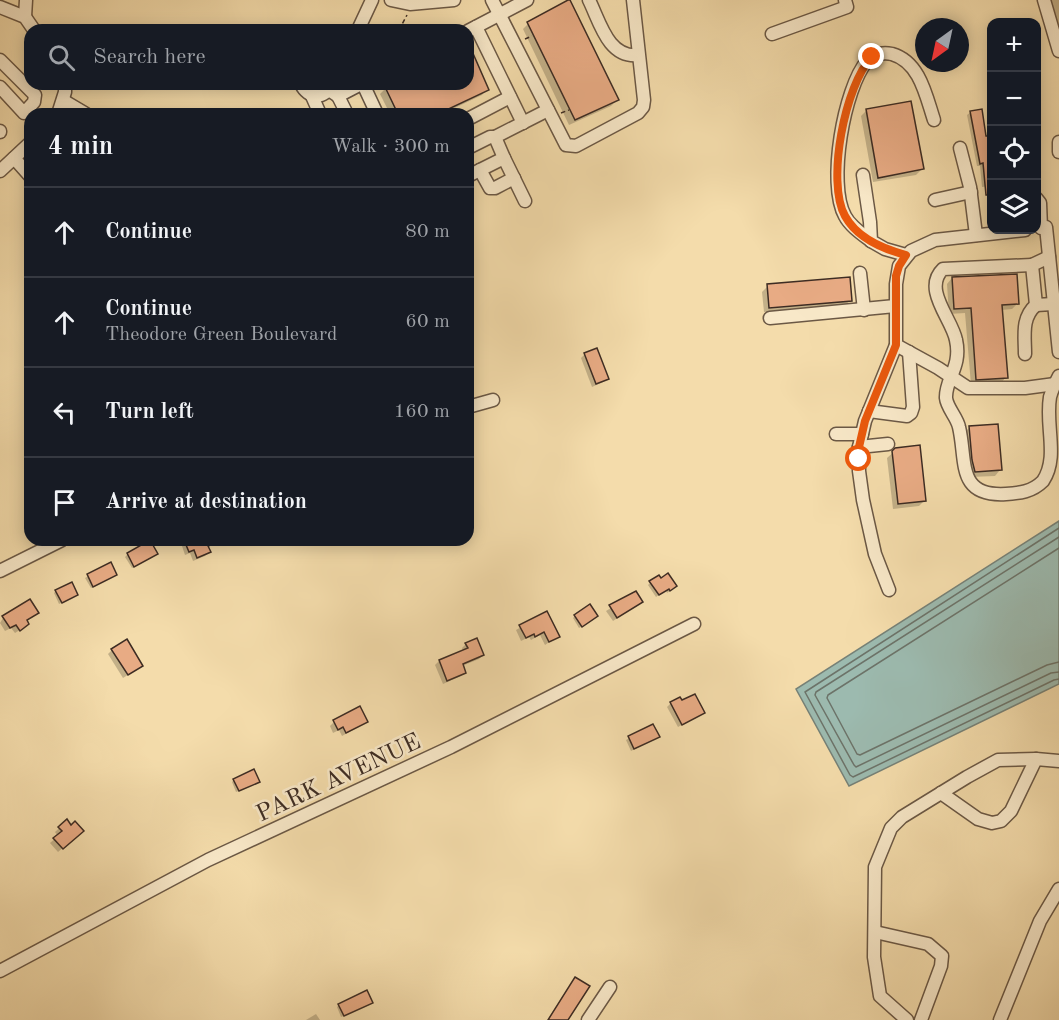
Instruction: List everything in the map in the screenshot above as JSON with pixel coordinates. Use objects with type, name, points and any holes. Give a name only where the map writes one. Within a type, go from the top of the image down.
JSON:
[{"type":"street","points":[[26,0],[25,16],[30,24]]},
{"type":"street","points":[[361,24],[372,0]]},
{"type":"street","points":[[391,0],[410,4],[454,0]]},
{"type":"street","points":[[492,0],[554,112],[566,145],[570,147],[638,113],[643,107],[633,0]]},
{"type":"street","points":[[474,28],[527,0]]},
{"type":"street","points":[[590,0],[612,45],[619,52],[629,56],[638,55]]},
{"type":"street","points":[[772,34],[847,7],[845,0]]},
{"type":"street","points":[[1044,0],[1059,51]]},
{"type":"street","points":[[0,7],[25,16]]},
{"type":"street","points":[[474,33],[523,123]]},
{"type":"street","points":[[906,255],[885,249],[871,241],[850,223],[844,215],[838,194],[836,171],[849,99],[854,83],[866,62],[880,53],[888,53],[899,56],[912,66],[926,94],[934,120]]},
{"type":"street","points":[[0,60],[24,85]]},
{"type":"street","points":[[0,87],[24,113]]},
{"type":"street","points":[[29,90],[34,95],[31,108]]},
{"type":"street","points":[[61,108],[65,90]]},
{"type":"street","points":[[304,90],[312,96],[317,108]]},
{"type":"street","points":[[312,96],[333,90],[344,108]]},
{"type":"street","points":[[365,90],[374,108]]},
{"type":"street","points":[[474,116],[510,97]]},
{"type":"street","points":[[64,101],[76,108]]},
{"type":"street","points":[[474,145],[490,136],[495,137],[523,123],[554,112]]},
{"type":"street","points":[[495,137],[525,201]]},
{"type":"street","points":[[1059,142],[1059,152]]},
{"type":"street","points":[[960,148],[971,192],[976,235]]},
{"type":"street","points":[[0,171],[24,149]]},
{"type":"street","points":[[474,173],[504,158]]},
{"type":"street","points":[[14,159],[24,170]]},
{"type":"street","points":[[480,170],[490,188],[495,188],[514,178]]},
{"type":"street","points":[[863,175],[871,241]]},
{"type":"street","points":[[935,200],[971,192]]},
{"type":"street","points":[[1041,206],[1046,227],[1059,352]]},
{"type":"street","points":[[888,590],[875,554],[863,500],[859,471],[859,447],[870,411],[896,345],[897,270],[906,255],[918,246],[935,240],[987,234]]},
{"type":"street","points":[[1049,257],[1032,265],[943,269],[937,275],[935,281],[939,303],[955,335],[958,348],[956,368],[946,398],[959,425],[966,474],[970,484],[995,495],[1023,493],[1038,486],[1049,474],[1054,463],[1050,399],[1057,380]]},
{"type":"street","points":[[1032,265],[1036,305]]},
{"type":"street","points":[[860,273],[864,309]]},
{"type":"street","points":[[1025,354],[1027,315],[1036,305],[1053,304]]},
{"type":"street","points":[[770,318],[896,306]]},
{"type":"street","points":[[896,345],[968,388],[1025,388],[1057,380]]},
{"type":"street","points":[[870,411],[907,416],[911,413],[913,407],[909,352]]},
{"type":"street","points":[[474,405],[493,400]]},
{"type":"street","points":[[836,434],[862,434]]},
{"type":"street","points":[[859,447],[888,444]]},
{"type":"street","points":[[0,571],[50,546]]},
{"type":"street","name":"PARK AVENUE","points":[[0,971],[208,860],[451,747],[694,624]]},
{"type":"street","points":[[941,793],[978,819],[992,823],[1001,821],[1011,811],[1036,759]]},
{"type":"street","points":[[907,1020],[880,996],[874,957],[875,867],[891,828],[902,817],[998,760],[1059,761]]},
{"type":"street","points":[[1000,1020],[1040,921],[1059,889]]},
{"type":"street","points":[[874,932],[928,944],[942,956],[941,966],[921,1020]]},
{"type":"street","points":[[588,1020],[610,987]]},
{"type":"path","points":[[402,24],[407,15]]},
{"type":"path","points":[[554,112],[569,110]]},
{"type":"water","points":[[1059,521],[1059,684],[849,786],[796,689]]},
{"type":"building","points":[[568,0],[619,100],[575,120],[527,22]]},
{"type":"building","points":[[474,56],[489,90],[451,108],[395,108],[386,90],[474,90]]},
{"type":"building","points":[[911,101],[924,169],[878,178],[866,109]]},
{"type":"building","points":[[982,109],[987,136],[987,195],[983,163],[980,164],[970,111]]},
{"type":"building","points":[[1017,274],[1019,304],[1002,305],[1008,378],[976,380],[971,308],[954,309],[952,277]]},
{"type":"building","points":[[850,277],[852,301],[769,308],[767,284]]},
{"type":"building","points":[[597,348],[609,379],[596,384],[584,353]]},
{"type":"building","points":[[998,424],[1002,470],[975,472],[969,426]]},
{"type":"building","points":[[920,445],[926,501],[898,504],[892,451],[895,448]]},
{"type":"building","points":[[139,546],[153,546],[158,554],[134,567],[127,553]]},
{"type":"building","points":[[186,546],[208,546],[211,552],[197,558],[194,550],[189,552]]},
{"type":"building","points":[[111,562],[117,575],[93,587],[87,574]]},
{"type":"building","points":[[668,573],[677,586],[659,595],[649,581],[659,575],[661,578]]},
{"type":"building","points":[[72,582],[78,595],[62,603],[55,590]]},
{"type":"building","points":[[636,591],[643,602],[617,618],[609,605]]},
{"type":"building","points":[[30,599],[39,613],[27,620],[29,624],[20,631],[16,625],[10,628],[2,616]]},
{"type":"building","points":[[590,604],[598,616],[582,627],[574,615]]},
{"type":"building","points":[[547,611],[560,637],[549,642],[544,632],[535,637],[534,634],[526,638],[519,625]]},
{"type":"building","points":[[477,638],[484,655],[463,664],[466,673],[447,681],[439,660],[468,648],[465,643]]},
{"type":"building","points":[[127,639],[143,666],[128,675],[111,649]]},
{"type":"building","points":[[695,694],[705,713],[682,725],[670,702]]},
{"type":"building","points":[[360,706],[368,722],[346,733],[343,727],[338,730],[333,720]]},
{"type":"building","points":[[653,724],[660,737],[634,749],[628,736]]},
{"type":"building","points":[[254,769],[260,782],[239,791],[233,779]]},
{"type":"building","points":[[67,819],[71,825],[75,821],[84,831],[63,849],[53,838],[62,831],[58,827]]},
{"type":"building","points":[[575,977],[590,986],[568,1020],[548,1020]]},
{"type":"building","points":[[367,990],[373,1003],[344,1016],[338,1004]]},
{"type":"route","points":[[859,459],[859,447],[865,421],[896,345],[896,276],[906,255],[877,246],[860,233],[844,215],[838,194],[836,171],[849,99],[861,70],[872,57]]}]
